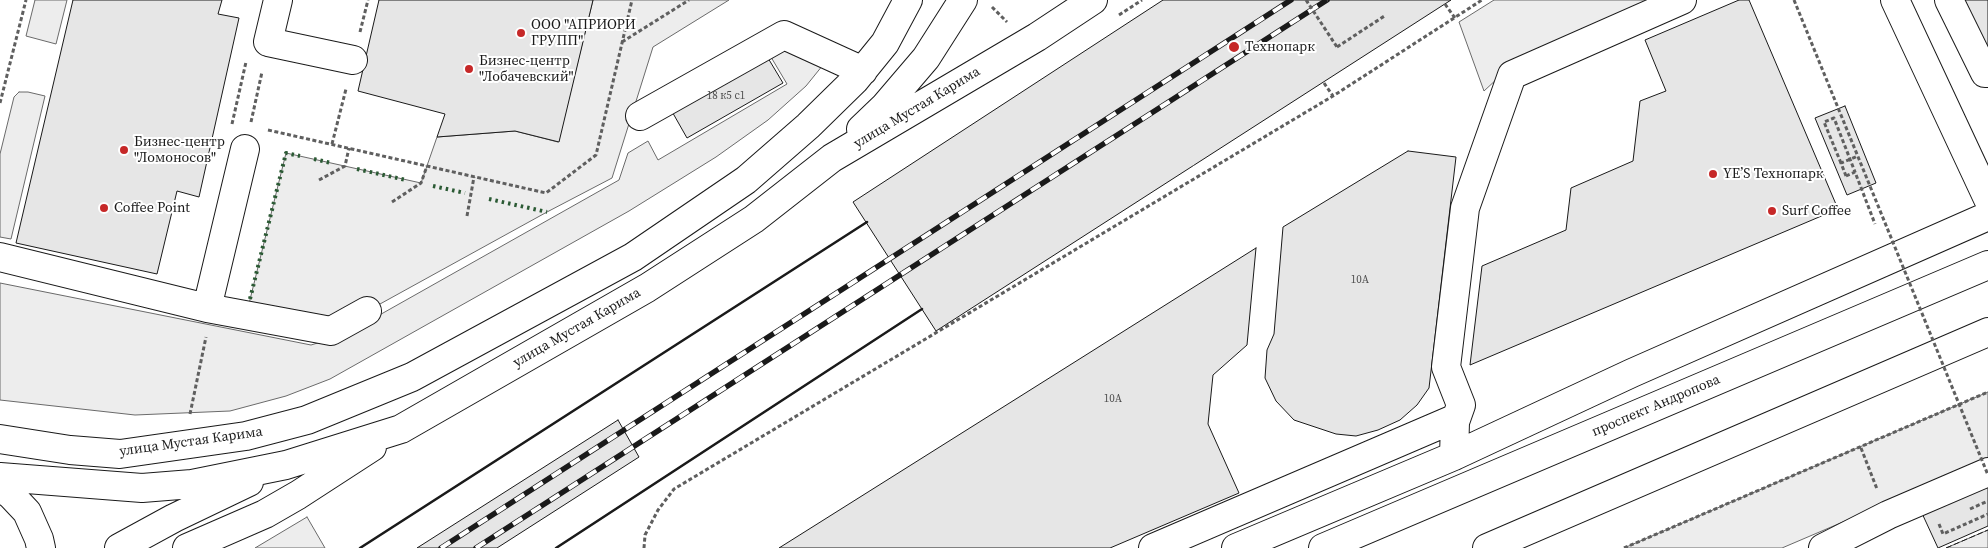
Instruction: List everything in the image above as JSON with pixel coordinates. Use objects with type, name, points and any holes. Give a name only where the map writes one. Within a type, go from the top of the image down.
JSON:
[{"type":"street","points":[[278,0],[258,49],[353,60]]},
{"type":"street","name":"улица Мустая Карима","points":[[0,439],[70,450],[120,454],[246,436],[307,420],[412,377],[633,257],[746,180],[808,126],[855,80],[885,43],[908,0]]},
{"type":"street","name":"улица Мустая Карима","points":[[0,478],[142,488],[192,484],[286,465],[401,428],[655,283],[754,219],[832,158],[1036,38],[1094,0]]},
{"type":"street","points":[[1454,456],[1456,418],[1460,406],[1446,367],[1465,208],[1512,75],[1682,0]]},
{"type":"street","points":[[1895,0],[1988,199]]},
{"type":"street","points":[[1949,0],[1987,75]]},
{"type":"street","points":[[832,158],[885,106],[975,2]]},
{"type":"street","points":[[640,116],[784,35],[863,71]]},
{"type":"street","points":[[207,308],[242,136]]},
{"type":"street","points":[[1236,548],[1454,456],[1632,373],[1988,216]]},
{"type":"street","points":[[0,258],[207,308],[331,331],[368,311]]},
{"type":"street","name":"проспект Андропова","points":[[1323,548],[1988,265]]},
{"type":"street","points":[[1487,548],[1988,332]]},
{"type":"street","points":[[119,548],[174,518],[286,465],[412,377]]},
{"type":"street","points":[[1153,548],[1456,418]]},
{"type":"street","points":[[187,548],[265,514],[298,495],[401,428]]},
{"type":"street","points":[[120,454],[138,463],[155,475],[170,496],[174,518],[166,540],[160,548]]},
{"type":"street","points":[[1823,548],[1888,515],[1988,473]]},
{"type":"street","points":[[0,487],[11,495],[27,512],[41,548]]},
{"type":"path","points":[[0,103],[26,0]]},
{"type":"path","points":[[242,136],[349,148],[546,193],[596,155],[632,0]]},
{"type":"path","points":[[622,42],[689,0]]},
{"type":"path","points":[[1307,0],[1337,47],[1386,16]]},
{"type":"path","points":[[644,548],[645,535],[674,489],[1332,96],[1482,0]]},
{"type":"path","points":[[1794,0],[1988,473]]},
{"type":"path","points":[[975,2],[1009,25]]},
{"type":"path","points":[[1445,4],[1455,18]]},
{"type":"path","points":[[242,136],[258,49]]},
{"type":"path","points":[[242,136],[258,49]]},
{"type":"path","points":[[1324,83],[1332,96]]},
{"type":"path","points":[[1855,172],[1846,176],[1824,122],[1834,118],[1855,172],[1875,224]]},
{"type":"path","points":[[318,180],[345,166],[349,148]]},
{"type":"path","points":[[1841,163],[1858,156]]},
{"type":"path","points":[[392,202],[421,183],[427,166]]},
{"type":"path","points":[[467,216],[474,177]]},
{"type":"path","points":[[190,416],[208,326],[207,308]]},
{"type":"path","points":[[1624,548],[1988,392]]},
{"type":"path","points":[[1962,512],[1988,501]]},
{"type":"path","points":[[1946,519],[1938,523],[1943,534],[1988,514]]},
{"type":"shaded area","points":[[35,0],[67,0],[56,44],[26,36]]},
{"type":"shaded area","points":[[593,0],[729,0],[653,47],[612,178],[331,331],[246,316],[286,153],[421,183],[437,137],[515,131],[558,142]]},
{"type":"shaded area","points":[[1494,0],[1667,0],[1498,78],[1484,91],[1459,22]]},
{"type":"shaded area","points":[[785,43],[827,60],[806,86],[768,120],[716,157],[629,211],[330,379],[286,396],[230,411],[135,415],[0,400],[0,283],[311,345],[344,335],[619,180],[628,153],[648,141],[658,160],[787,84],[768,52]]},
{"type":"shaded area","points":[[19,92],[45,96],[11,239],[0,237],[0,154],[14,97]]},
{"type":"shaded area","points":[[1988,392],[1988,460],[1782,548],[1624,548]]},
{"type":"shaded area","points":[[307,517],[325,548],[255,548]]},
{"type":"shaded area","points":[[1988,530],[1988,548],[1946,548]]},
{"type":"building","name":"Бизнес-центр \"Ломоносов\"","points":[[73,0],[222,0],[218,14],[239,18],[199,197],[177,191],[157,274],[16,243]]},
{"type":"building","name":"Бизнес-центр \"Лобачевский\"","points":[[379,0],[593,0],[559,142],[515,131],[437,137],[445,114],[358,91]]},
{"type":"building","points":[[1163,0],[1451,0],[936,331],[853,202]]},
{"type":"building","name":"YE’S Технопарк","points":[[1739,0],[1749,0],[1838,209],[1470,365],[1482,266],[1566,230],[1571,188],[1633,161],[1640,101],[1666,91],[1645,40]]},
{"type":"building","points":[[1964,0],[1988,0],[1988,54]]},
{"type":"building","points":[[765,53],[783,83],[687,138],[670,108]]},
{"type":"building","points":[[1845,106],[1876,183],[1847,195],[1815,118]]},
{"type":"building","points":[[1408,151],[1456,157],[1429,388],[1417,405],[1400,420],[1378,430],[1356,436],[1336,434],[1294,420],[1276,401],[1265,378],[1267,350],[1274,334],[1283,227]]},
{"type":"building","points":[[1256,248],[1247,345],[1213,375],[1208,424],[1239,493],[1110,548],[779,548]]},
{"type":"building","points":[[618,420],[639,457],[497,548],[417,548]]},
{"type":"building","points":[[1988,479],[1988,526],[1938,548],[1920,509]]},
{"type":"railway","points":[[441,548],[1291,0]]},
{"type":"railway","points":[[476,548],[1327,0]]},
{"type":"hedge","points":[[250,299],[286,153],[300,156]]},
{"type":"hedge","points":[[314,159],[331,163]]},
{"type":"hedge","points":[[357,169],[406,180]]},
{"type":"hedge","points":[[433,186],[465,193]]},
{"type":"hedge","points":[[489,199],[547,212]]},
{"type":"fence","points":[[1946,548],[1988,530]]},
{"type":"wall","points":[[360,548],[867,222]]},
{"type":"wall","points":[[556,548],[922,309]]},
{"type":"place","name":"ООО \"АПРИОРИ ГРУПП\"","points":[[521,33]]},
{"type":"place","name":"Технопарк","points":[[1234,47]]},
{"type":"place","name":"Бизнес-центр \"Лобачевский\"","points":[[469,69]]},
{"type":"place","name":"Бизнес-центр \"Ломоносов\"","points":[[124,150]]},
{"type":"place","name":"YE’S Технопарк","points":[[1713,174]]},
{"type":"place","name":"Coffee Point","points":[[104,208]]},
{"type":"place","name":"Surf Coffee","points":[[1772,211]]}]
